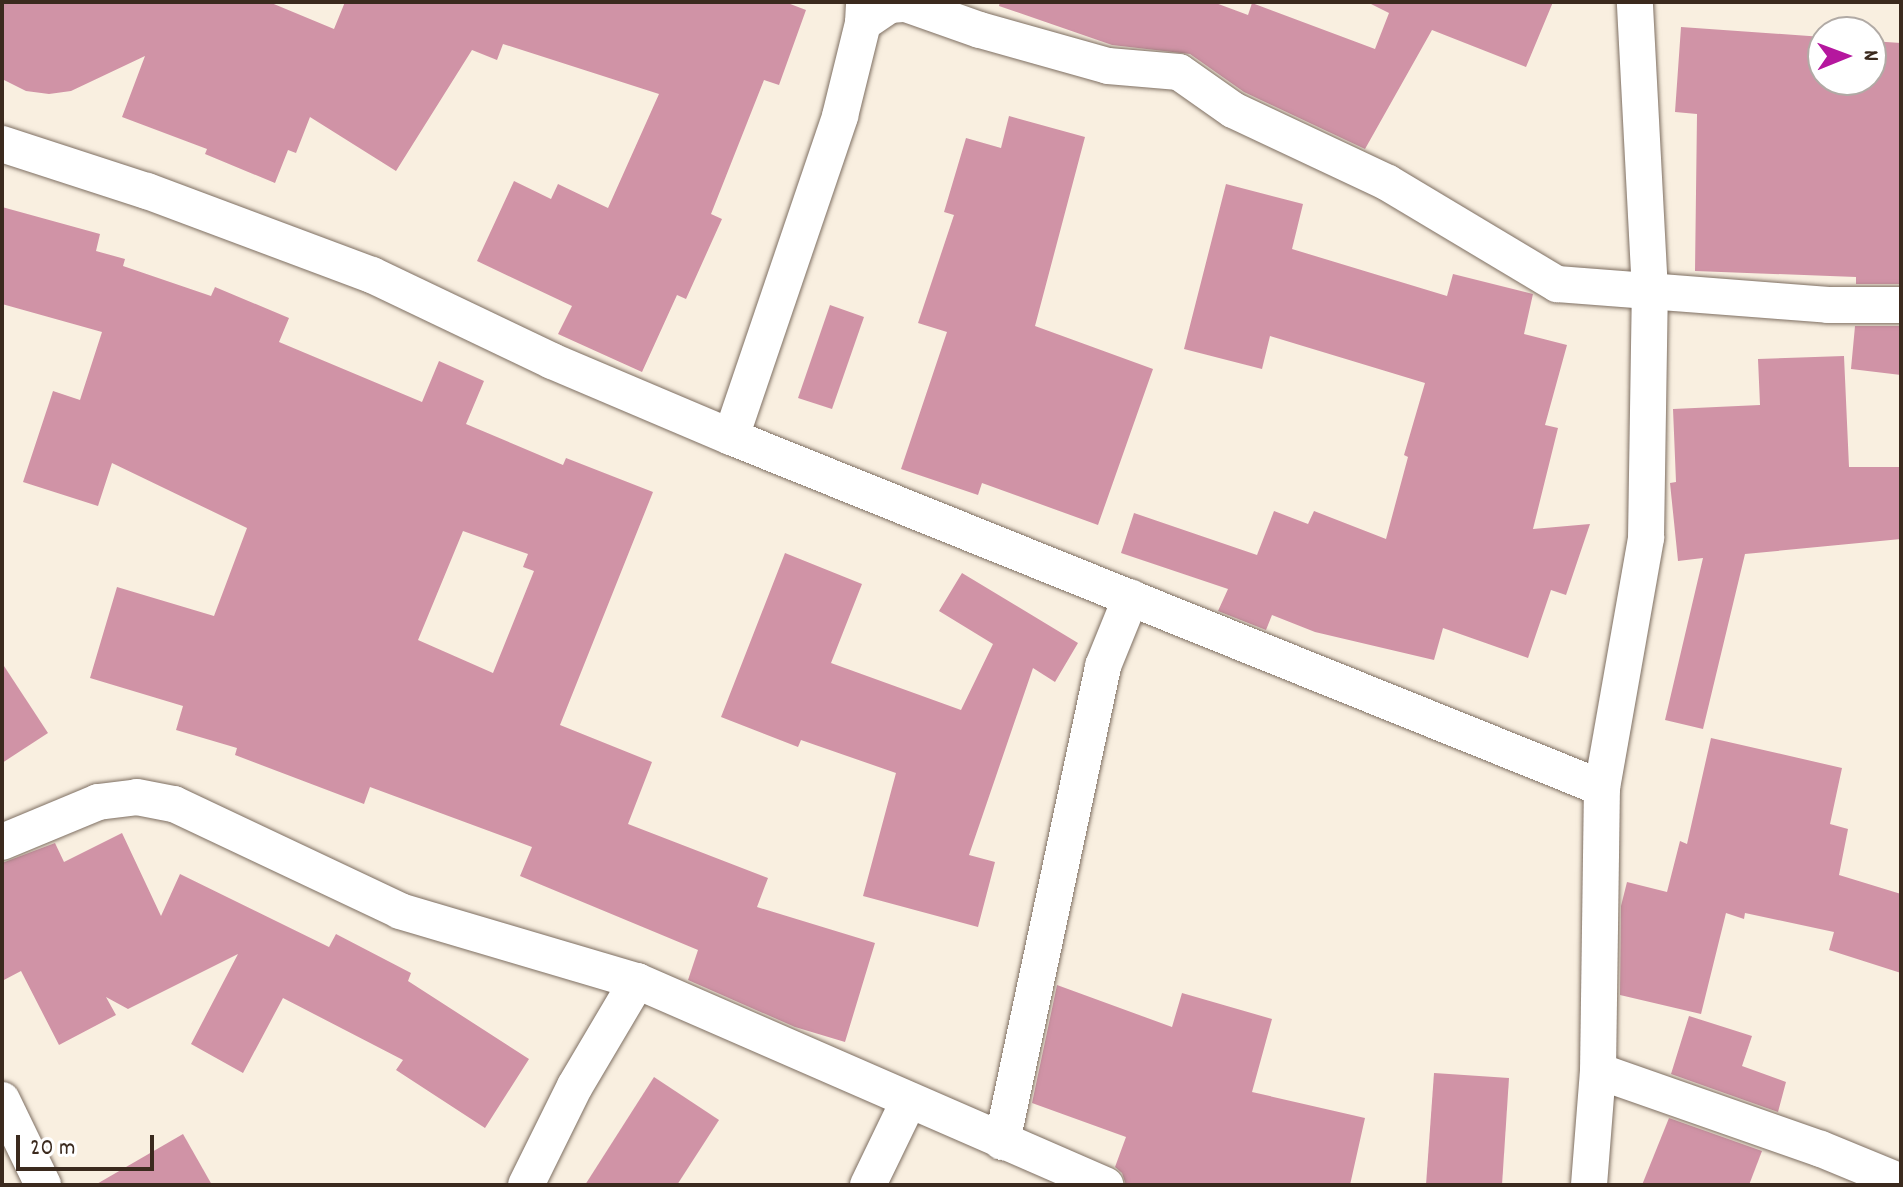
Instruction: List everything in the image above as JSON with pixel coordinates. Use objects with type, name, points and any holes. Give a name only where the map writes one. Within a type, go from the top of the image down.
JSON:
[{"type":"street","points":[[1589,1185],[1598,1071],[1602,788],[1646,538],[1650,292],[1635,2]]},
{"type":"street","points":[[731,437],[840,116],[864,13],[890,5],[906,4],[980,30],[1108,66],[1179,72],[1233,110],[1388,183],[1557,284],[1828,305],[1901,305]]},
{"type":"street","points":[[2,144],[147,191],[372,275],[552,361],[731,437],[1602,788]]},
{"type":"street","points":[[1002,1142],[1103,666],[1131,597]]},
{"type":"street","points":[[2,842],[98,802],[137,797],[174,804],[400,911],[637,981],[1105,1185]]},
{"type":"street","points":[[526,1185],[575,1086],[637,981]]},
{"type":"street","points":[[1598,1071],[1821,1149],[1901,1182]]},
{"type":"street","points":[[2,1100],[43,1185]]},
{"type":"street","points":[[868,1185],[909,1100]]},
{"type":"building","points":[[2,2],[269,2],[334,29],[345,2],[785,2],[806,10],[779,85],[764,80],[711,214],[722,219],[686,299],[677,295],[642,372],[558,334],[572,306],[477,261],[514,181],[551,199],[558,184],[608,208],[659,94],[503,44],[497,60],[472,50],[396,171],[310,117],[296,153],[288,150],[275,183],[205,154],[207,149],[122,117],[145,56],[71,91],[49,94],[26,91],[2,79]]},
{"type":"building","points":[[1000,2],[1213,2],[1248,15],[1252,3],[1375,49],[1389,13],[1367,2],[1553,2],[1526,67],[1432,30],[1365,149],[1244,92],[1190,54],[1112,45],[999,6]]},
{"type":"building","points":[[1681,27],[1807,36],[1807,96],[1887,96],[1887,42],[1901,43],[1901,284],[1856,284],[1856,277],[1695,271],[1697,114],[1675,112]]},
{"type":"building","points":[[1009,116],[1085,137],[1035,326],[1153,369],[1098,525],[982,483],[978,495],[901,469],[947,332],[918,323],[954,215],[944,212],[966,138],[1001,148]]},
{"type":"building","points":[[1226,184],[1303,204],[1292,249],[1447,296],[1453,274],[1533,294],[1524,334],[1567,345],[1545,425],[1558,428],[1533,529],[1590,524],[1566,595],[1551,590],[1528,658],[1443,628],[1434,660],[1315,632],[1272,615],[1266,630],[1218,611],[1228,589],[1121,553],[1134,513],[1257,555],[1274,511],[1308,524],[1314,511],[1386,539],[1408,457],[1404,455],[1425,383],[1270,336],[1262,369],[1184,349]]},
{"type":"building","points":[[2,207],[100,234],[96,251],[125,259],[123,266],[211,296],[215,287],[289,318],[279,342],[422,402],[439,361],[484,381],[466,424],[563,465],[566,458],[653,492],[560,725],[652,762],[628,824],[768,878],[757,907],[875,943],[845,1042],[795,1027],[688,980],[698,950],[520,876],[532,847],[370,787],[364,804],[235,755],[237,748],[176,730],[183,706],[90,678],[117,587],[214,616],[247,528],[112,463],[98,506],[23,482],[53,391],[80,400],[102,332],[2,304]],"holes":[[[463,531],[528,554],[523,567],[534,571],[493,673],[418,640]]]},
{"type":"building","points":[[830,305],[864,317],[832,409],[798,398]]},
{"type":"building","points":[[1855,326],[1901,326],[1901,375],[1851,369]]},
{"type":"building","points":[[1844,356],[1849,467],[1901,467],[1901,539],[1745,554],[1703,729],[1665,720],[1703,558],[1678,561],[1670,483],[1676,482],[1673,409],[1760,405],[1758,359]]},
{"type":"building","points":[[785,553],[862,584],[831,663],[961,710],[993,644],[939,611],[962,573],[1078,643],[1055,682],[1033,668],[969,855],[995,862],[978,927],[863,896],[896,773],[801,740],[798,747],[721,717]]},
{"type":"building","points":[[2,663],[48,733],[2,763]]},
{"type":"building","points":[[1711,738],[1842,768],[1830,824],[1848,829],[1839,875],[1901,894],[1901,973],[1829,950],[1834,932],[1745,913],[1744,919],[1726,913],[1701,1014],[1620,995],[1621,906],[1627,882],[1667,892],[1680,841],[1687,844]]},
{"type":"building","points":[[122,833],[161,916],[180,874],[329,947],[336,934],[411,973],[408,981],[529,1059],[485,1128],[396,1070],[403,1060],[283,998],[243,1073],[191,1044],[238,954],[128,1009],[106,997],[116,1015],[59,1045],[21,971],[2,981],[2,863],[55,843],[64,862]]},
{"type":"building","points":[[1057,985],[1172,1027],[1182,993],[1272,1019],[1252,1092],[1365,1118],[1350,1185],[1126,1185],[1122,1173],[1115,1167],[1126,1137],[1032,1103]]},
{"type":"building","points":[[1689,1016],[1752,1036],[1742,1066],[1786,1082],[1778,1112],[1671,1074]]},
{"type":"building","points":[[1434,1073],[1509,1078],[1502,1185],[1426,1185]]},
{"type":"building","points":[[654,1077],[719,1120],[677,1185],[585,1185]]},
{"type":"building","points":[[1669,1118],[1762,1151],[1749,1185],[1642,1185]]},
{"type":"building","points":[[183,1134],[212,1185],[95,1185]]}]
